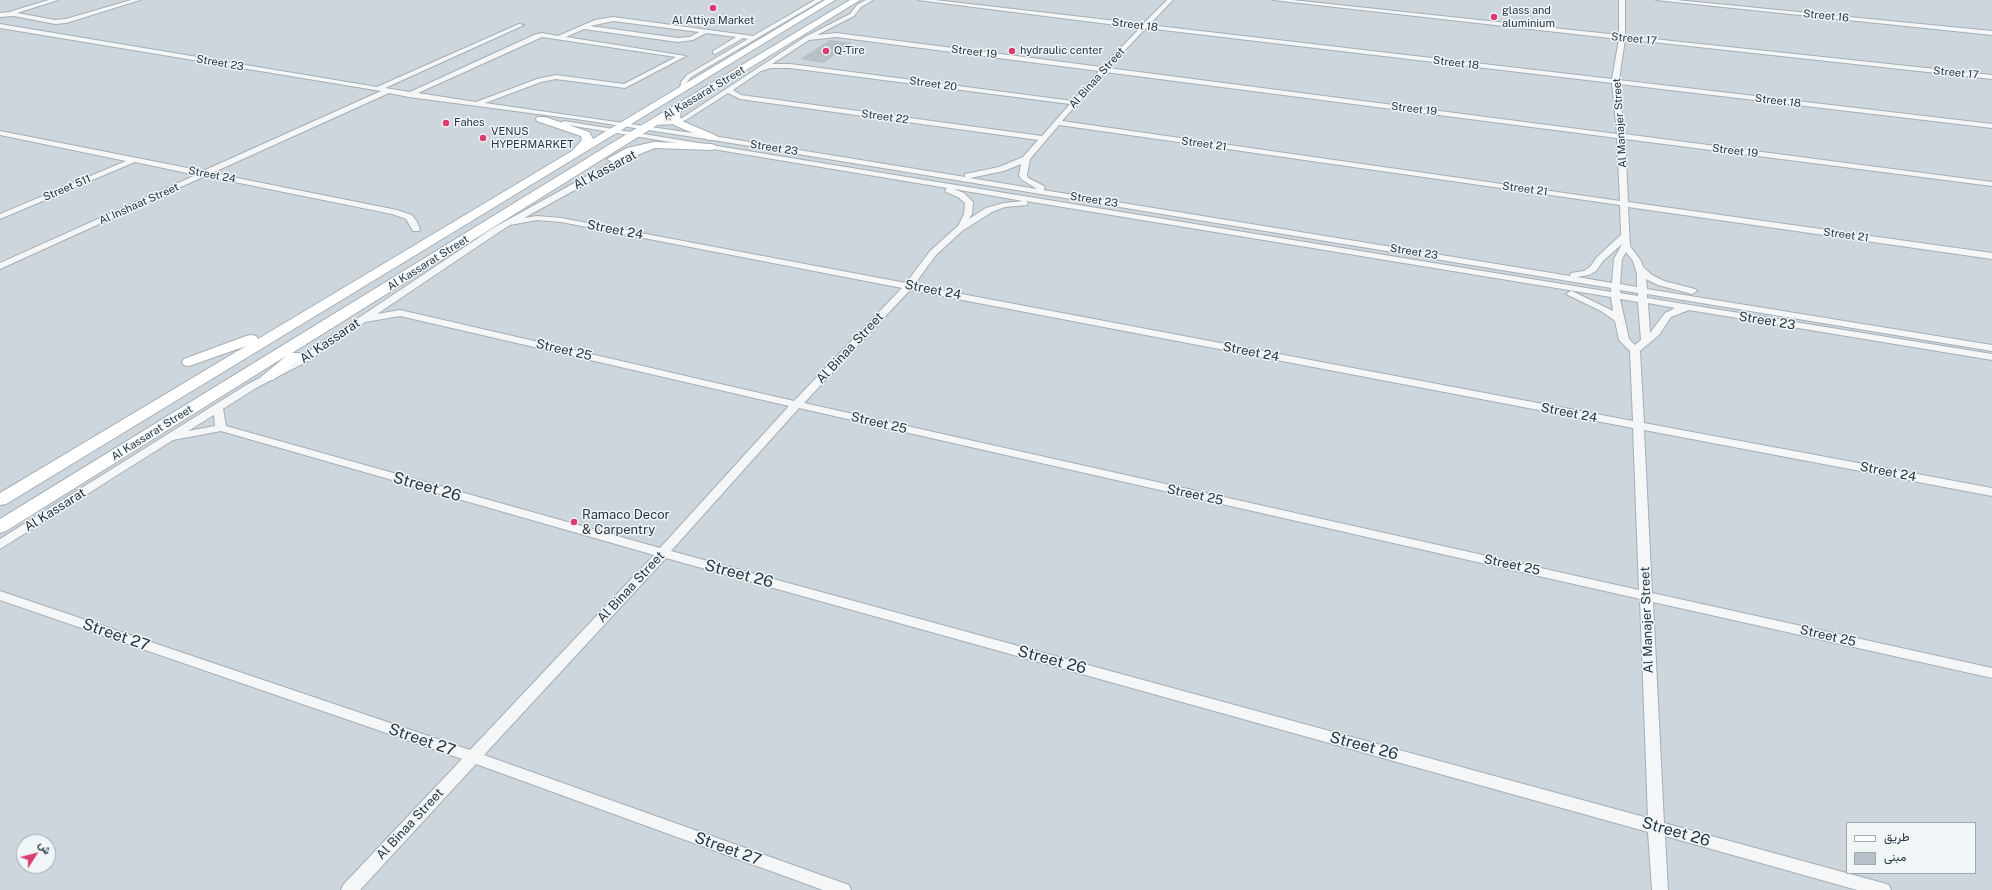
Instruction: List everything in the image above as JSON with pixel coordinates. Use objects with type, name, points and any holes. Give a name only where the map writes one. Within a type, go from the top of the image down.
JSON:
[{"type":"street","points":[[0,14],[55,0]]},
{"type":"street","points":[[0,14],[14,14],[55,22],[66,21],[137,0]]},
{"type":"street","name":"Al Kassarat Street","points":[[0,500],[300,318],[683,89],[820,2],[830,0]]},
{"type":"street","points":[[858,3],[870,0]]},
{"type":"street","name":"Street 18","points":[[921,0],[1992,126]]},
{"type":"street","name":"Al Binaa Street","points":[[941,175],[967,176],[980,174],[1001,169],[1026,159],[1104,69],[1170,0]]},
{"type":"street","name":"Street 17","points":[[1276,0],[1992,77]]},
{"type":"street","name":"Al Manajer Street","points":[[1622,0],[1622,37],[1615,82],[1621,136],[1626,246],[1618,259],[1615,296],[1624,340],[1636,350],[1660,890]]},
{"type":"street","name":"Street 16","points":[[1659,0],[1992,33]]},
{"type":"street","points":[[683,89],[685,79],[820,2]]},
{"type":"street","name":"Al Kassarat Street","points":[[0,527],[325,327],[566,176],[858,3]]},
{"type":"street","points":[[560,38],[595,22],[613,19],[755,38]]},
{"type":"street","points":[[651,125],[676,122],[807,38],[824,24],[827,31],[836,35]]},
{"type":"street","points":[[377,90],[521,25]]},
{"type":"street","name":"Street 23","points":[[0,26],[377,90],[619,127],[635,134],[713,142],[941,175],[1642,289],[1992,348]]},
{"type":"street","points":[[582,27],[678,40],[691,39],[706,31]]},
{"type":"street","points":[[409,95],[536,36],[542,35],[683,56],[625,86],[556,77],[539,80],[474,105]]},
{"type":"street","name":"Street 19","points":[[807,38],[836,35],[1992,184]]},
{"type":"street","points":[[715,52],[741,36]]},
{"type":"street","name":"Street 20","points":[[777,57],[780,62],[790,66]]},
{"type":"street","name":"Street 20","points":[[758,70],[771,66],[790,66],[1075,103]]},
{"type":"street","name":"Street 22","points":[[729,89],[733,94],[740,97],[1044,139]]},
{"type":"street","name":"Al Inshaat Street","points":[[0,266],[387,91]]},
{"type":"street","name":"Street 23","points":[[439,100],[541,120],[619,127],[651,125],[713,142],[932,184],[1992,357]]},
{"type":"street","points":[[676,110],[676,122]]},
{"type":"street","points":[[541,120],[585,134],[588,140],[576,152]]},
{"type":"street","points":[[676,122],[713,142]]},
{"type":"street","name":"Street 21","points":[[1058,123],[1992,256]]},
{"type":"street","name":"Street 24","points":[[0,133],[394,212],[409,217],[416,229]]},
{"type":"street","points":[[566,176],[594,169],[631,150],[643,146],[713,142]]},
{"type":"street","name":"Al Kassarat","points":[[0,545],[268,377],[304,359],[462,251],[496,230],[638,152],[664,144]]},
{"type":"street","points":[[1026,159],[1023,171],[1025,179],[1032,184],[1055,193]]},
{"type":"street","name":"Street 511","points":[[0,217],[134,160]]},
{"type":"street","name":"Al Binaa Street","points":[[932,184],[961,195],[969,202],[968,214],[959,228]]},
{"type":"street","name":"Al Binaa Street","points":[[349,890],[663,554],[797,404],[909,286],[933,253],[959,228],[989,210],[998,206],[1016,203],[1047,202]]},
{"type":"street","name":"Street 24","points":[[510,223],[537,218],[561,220],[1992,492]]},
{"type":"street","points":[[1550,274],[1586,273],[1593,269],[1600,259],[1626,235]]},
{"type":"street","points":[[1626,246],[1638,262],[1640,269],[1646,341]]},
{"type":"street","name":"Street 23","points":[[1640,269],[1649,277],[1661,283],[1748,307]]},
{"type":"street","name":"Street 23","points":[[1542,284],[1584,298],[1619,319]]},
{"type":"street","points":[[394,297],[395,305],[400,312]]},
{"type":"street","points":[[1636,350],[1656,333],[1668,315],[1677,310],[1694,309]]},
{"type":"street","name":"Street 25","points":[[362,320],[400,312],[1024,458],[1992,673]]},
{"type":"street","points":[[190,362],[244,342],[300,318]]},
{"type":"street","points":[[268,377],[302,350],[325,327]]},
{"type":"street","points":[[218,408],[221,428]]},
{"type":"street","name":"Street 26","points":[[169,438],[221,428],[663,554],[1656,826],[1883,890]]},
{"type":"street","name":"Street 27","points":[[0,595],[473,757],[843,890]]},
{"type":"shaded area","points":[[0,0],[1992,0],[1992,890],[0,890]]},
{"type":"building","name":"Q-Tire","points":[[830,40],[853,43],[823,63],[800,59]]},
{"type":"place","name":"Al Attiya Market","points":[[713,8]]},
{"type":"place","name":"glass and aluminium","points":[[1494,17]]},
{"type":"place","name":"Q-Tire","points":[[826,51]]},
{"type":"place","name":"hydraulic center","points":[[1012,51]]},
{"type":"place","name":"Fahes","points":[[446,123]]},
{"type":"place","name":"VENUS HYPERMARKET","points":[[483,138]]},
{"type":"place","name":"Ramaco Decor & Carpentry","points":[[574,522]]}]
